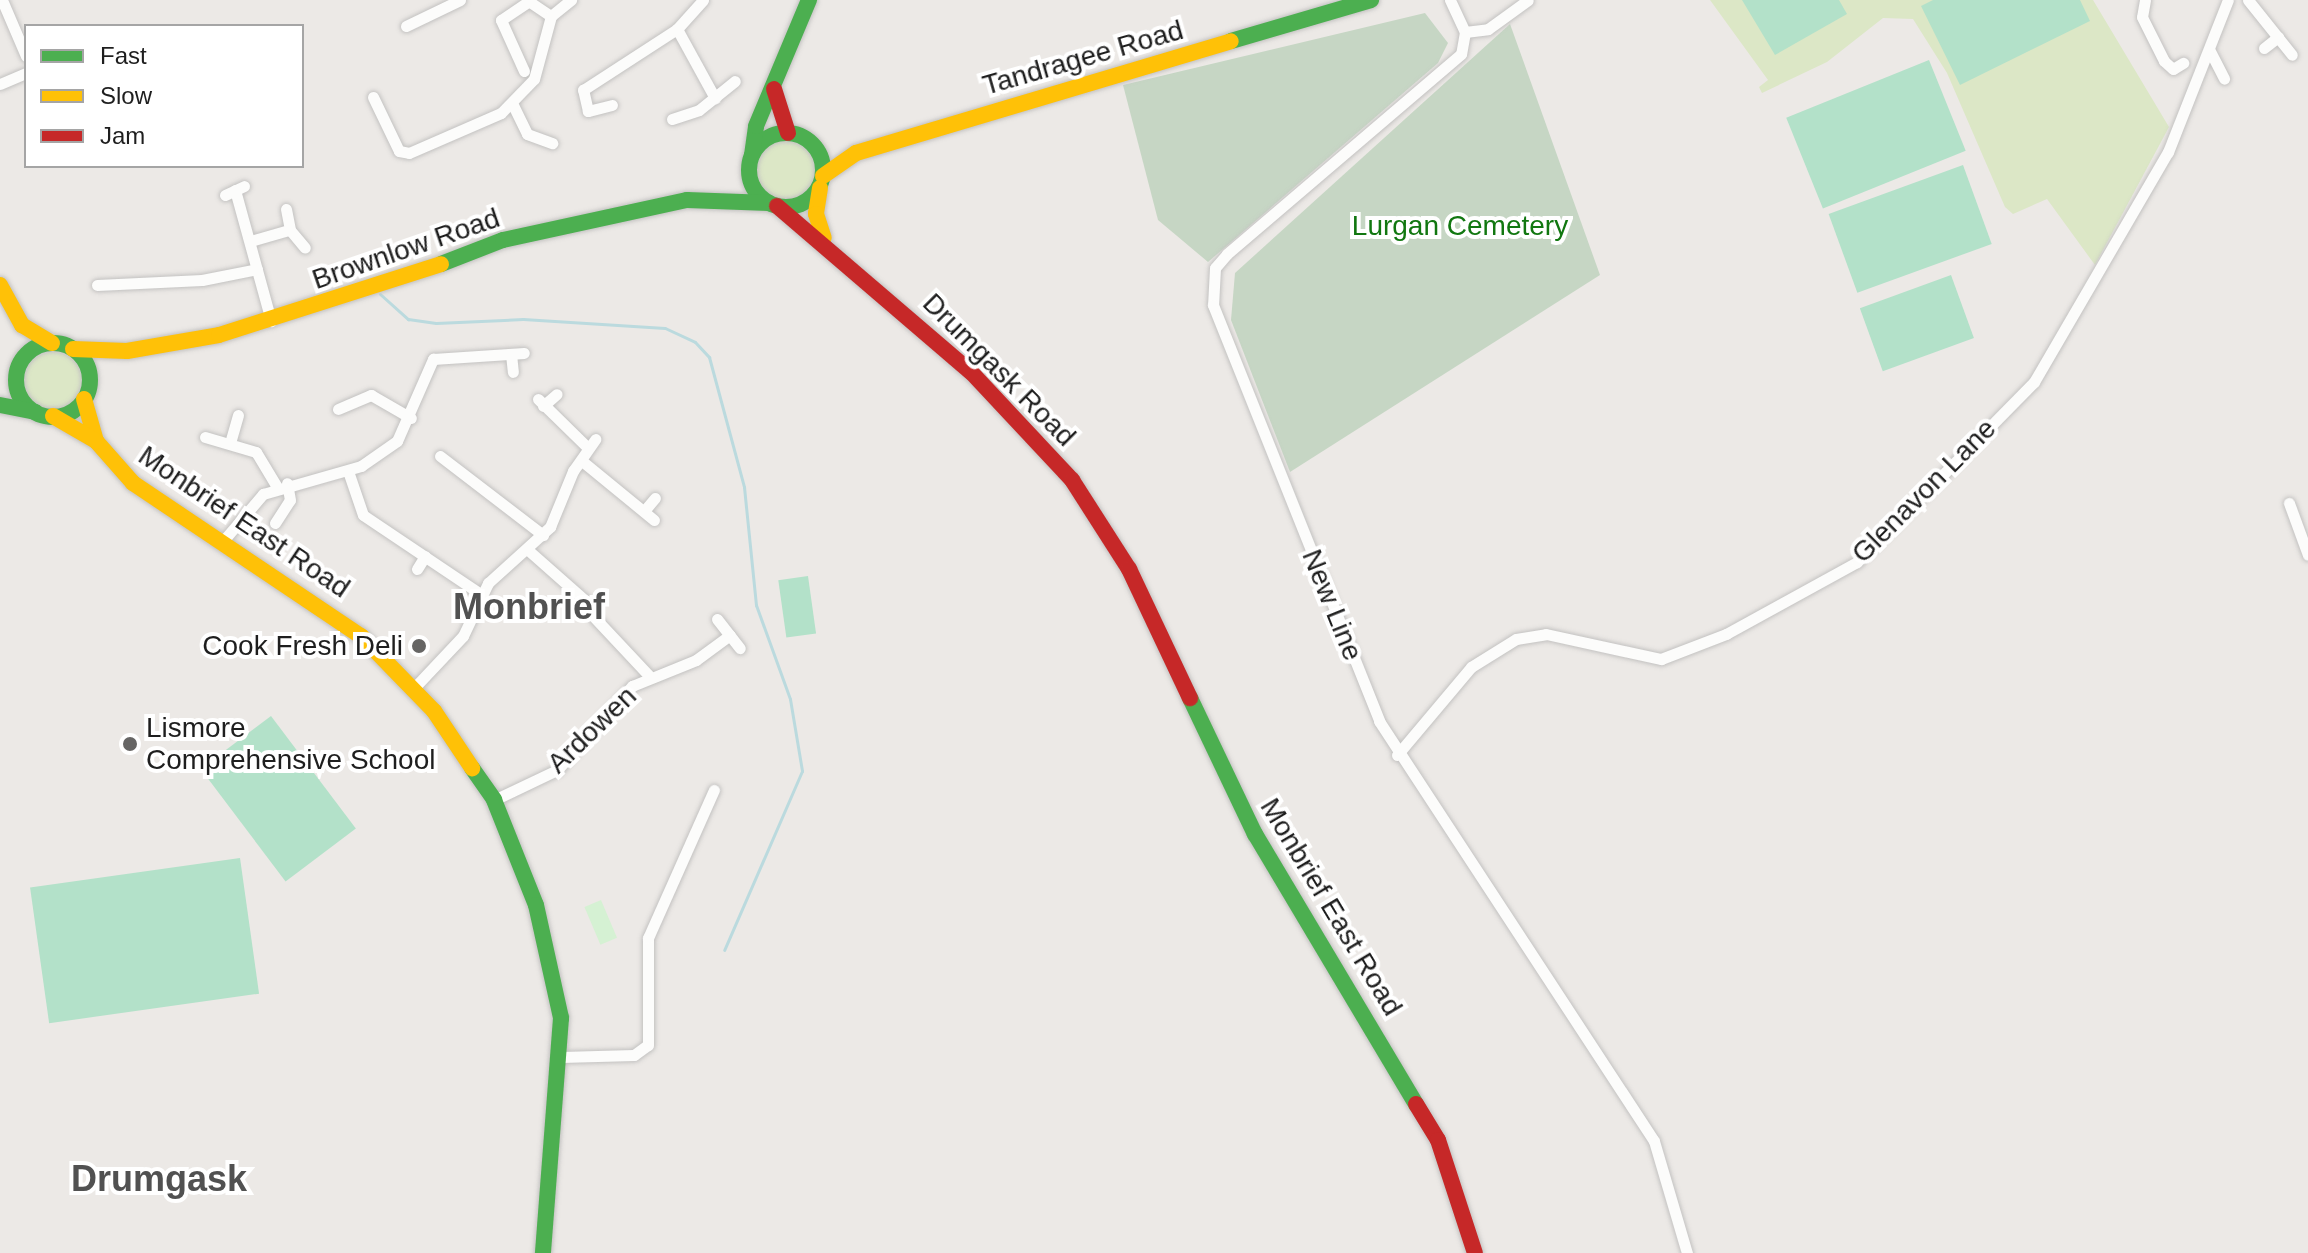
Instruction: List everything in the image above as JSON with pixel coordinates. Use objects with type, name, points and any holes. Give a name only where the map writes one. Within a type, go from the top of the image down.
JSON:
[{"type":"street","points":[[2,0],[24,51]]},
{"type":"street","points":[[406,26],[460,0]]},
{"type":"street","points":[[373,97],[399,151],[409,153],[513,105],[534,79],[551,16],[571,0]]},
{"type":"street","points":[[612,105],[588,111],[583,90],[677,29],[703,0]]},
{"type":"street","points":[[809,0],[756,126],[751,163],[773,205],[805,202],[822,181]]},
{"type":"street","name":"Tandragee Road","points":[[822,181],[856,153],[1371,0]]},
{"type":"street","points":[[1450,0],[1465,32],[1488,29],[1528,0]]},
{"type":"street","points":[[2145,0],[2142,17],[2164,61],[2173,69],[2183,63]]},
{"type":"street","name":"Glenavon Lane","points":[[1397,755],[1471,667],[1516,639],[1546,634],[1661,659],[1726,634],[1857,562],[2034,382],[2168,152],[2228,0]]},
{"type":"street","points":[[2248,0],[2292,55]]},
{"type":"street","points":[[524,71],[501,20],[528,1],[551,16]]},
{"type":"street","points":[[677,29],[715,98]]},
{"type":"street","name":"New Line","points":[[1465,32],[1461,54],[1227,254],[1211,285],[1288,496],[1397,755],[1510,913],[1654,1141],[1687,1253]]},
{"type":"street","points":[[2264,48],[2278,37]]},
{"type":"street","points":[[2210,51],[2224,79]]},
{"type":"street","points":[[0,84],[24,74]]},
{"type":"street","points":[[672,119],[715,98],[735,81]]},
{"type":"street","points":[[774,89],[788,133]]},
{"type":"street","points":[[513,105],[527,134],[552,143]]},
{"type":"street","points":[[751,163],[770,137],[788,133],[815,146],[822,181],[816,214],[829,246]]},
{"type":"street","name":"Tandragee Road","points":[[815,146],[856,153]]},
{"type":"street","name":"Brownlow Road","points":[[701,197],[751,163]]},
{"type":"street","points":[[235,190],[254,240],[257,269],[271,321]]},
{"type":"street","name":"Brownlow Road","points":[[89,382],[104,362],[127,351],[271,321],[372,290],[503,240],[701,197],[773,205]]},
{"type":"street","name":"Drumgask Road","points":[[773,205],[829,246],[1022,421],[1072,480],[1138,588]]},
{"type":"street","points":[[286,209],[290,230],[305,248]]},
{"type":"street","points":[[254,240],[290,230]]},
{"type":"street","points":[[97,285],[202,280],[257,269]]},
{"type":"street","points":[[0,394],[16,377],[23,358],[22,325],[2,289]]},
{"type":"street","points":[[0,405],[45,414],[84,399],[89,382],[73,349],[52,343],[22,325]]},
{"type":"street","points":[[23,358],[52,343]]},
{"type":"street","name":"Brownlow Road","points":[[73,349],[127,351]]},
{"type":"street","points":[[223,541],[282,485],[348,471],[397,441],[411,418],[433,359],[524,353]]},
{"type":"street","points":[[511,354],[513,372]]},
{"type":"street","points":[[16,377],[23,402],[96,441]]},
{"type":"street","points":[[413,689],[463,636],[482,595],[543,535],[582,461],[591,442],[540,403],[557,394]]},
{"type":"street","points":[[338,409],[371,395],[411,418]]},
{"type":"street","name":"Monbrief East Road","points":[[84,399],[96,441],[133,483],[345,623],[413,689],[494,800],[554,973],[561,1057],[543,1253]]},
{"type":"street","points":[[230,443],[238,415]]},
{"type":"street","points":[[205,437],[256,452],[290,500],[275,523]]},
{"type":"street","points":[[440,456],[543,535]]},
{"type":"street","points":[[582,461],[654,520]]},
{"type":"street","points":[[348,471],[363,515],[482,595]]},
{"type":"street","points":[[644,511],[655,498]]},
{"type":"street","points":[[2289,503],[2308,555]]},
{"type":"street","points":[[528,550],[589,604]]},
{"type":"street","points":[[417,569],[425,556]]},
{"type":"street","name":"Monbrief East Road","points":[[1138,588],[1255,834],[1438,1140],[1475,1253]]},
{"type":"street","points":[[612,612],[598,620],[651,678]]},
{"type":"street","points":[[717,619],[740,648]]},
{"type":"street","name":"Ardowen","points":[[494,800],[557,770],[606,708],[651,678],[696,660],[730,635]]},
{"type":"street","points":[[561,1057],[634,1055],[648,1045],[648,938],[714,790]]},
{"type":"green space","points":[[1710,0],[2093,0],[2169,127],[2095,265],[2047,199],[2013,214],[2005,207],[1947,73],[1913,19],[1883,18],[1827,62],[1762,93],[1759,87],[1768,80]]},
{"type":"green space","points":[[1742,0],[1839,0],[1847,14],[1775,55]]},
{"type":"green space","points":[[1933,0],[2080,0],[2090,21],[1960,85],[1921,6]]},
{"type":"green space","points":[[1425,13],[1448,43],[1438,63],[1208,262],[1158,220],[1123,85]]},
{"type":"green space","name":"Lurgan Cemetery","points":[[1510,24],[1600,275],[1290,472],[1231,320],[1235,273]]},
{"type":"green space","points":[[1929,60],[1966,151],[1823,209],[1786,118]]},
{"type":"green space","points":[[785,141],[797,143],[806,150],[813,159],[813,183],[806,192],[797,199],[785,201],[773,199],[764,192],[757,183],[755,171],[757,159],[764,150],[773,143]]},
{"type":"green space","points":[[1963,165],[1992,244],[1857,293],[1829,214]]},
{"type":"green space","points":[[1951,275],[1974,338],[1883,371],[1860,308]]},
{"type":"green space","points":[[53,352],[74,360],[82,381],[74,402],[53,410],[32,402],[24,381],[32,360]]},
{"type":"green space","points":[[808,576],[816,633],[786,638],[778,580]]},
{"type":"green space","points":[[271,716],[356,829],[286,882],[201,769]]},
{"type":"green space","points":[[240,858],[259,994],[49,1023],[30,888]]},
{"type":"green space","points":[[601,900],[617,938],[600,945],[584,907]]},
{"type":"waterway","points":[[380,294],[408,319],[436,323],[523,319],[665,328],[695,342],[709,357],[744,487],[756,605],[790,699],[802,771],[724,950]]},
{"type":"traffic: fast","points":[[752,155],[756,126],[809,0]]},
{"type":"traffic: fast","points":[[1231,41],[1371,0]]},
{"type":"traffic: fast","points":[[786,133],[807,139],[817,149],[823,170],[817,191],[807,201],[786,207],[765,201],[755,191],[749,170],[755,149],[765,139],[786,133]]},
{"type":"traffic: fast","points":[[441,264],[503,240],[687,200],[769,203]]},
{"type":"traffic: fast","points":[[53,343],[67,346],[79,354],[87,366],[90,380],[87,394],[79,406],[67,414],[53,417],[39,414],[27,406],[19,394],[16,380],[19,366],[27,354],[39,346],[53,343]]},
{"type":"traffic: fast","points":[[0,405],[35,412]]},
{"type":"traffic: fast","points":[[1190,698],[1255,834],[1416,1104]]},
{"type":"traffic: fast","points":[[472,768],[494,800],[536,905],[561,1018],[543,1253]]},
{"type":"traffic: slow","points":[[823,176],[856,153],[1231,41]]},
{"type":"traffic: slow","points":[[820,188],[816,214],[824,238]]},
{"type":"traffic: slow","points":[[73,349],[127,351],[219,335],[441,264]]},
{"type":"traffic: slow","points":[[0,285],[22,325],[52,343]]},
{"type":"traffic: slow","points":[[84,399],[96,441],[133,483],[361,636],[434,711],[472,768]]},
{"type":"traffic: slow","points":[[53,416],[96,441]]},
{"type":"traffic: jam","points":[[774,89],[788,133]]},
{"type":"traffic: jam","points":[[777,206],[971,372],[1072,480],[1129,569],[1190,698]]},
{"type":"traffic: jam","points":[[1416,1104],[1438,1140],[1475,1253]]},
{"type":"place","name":"Cook Fresh Deli","points":[[419,646]]},
{"type":"place","name":"Lismore Comprehensive School","points":[[130,744]]},
{"type":"district","name":"Monbrief","points":[[529,607]]},
{"type":"district","name":"Drumgask","points":[[159,1179]]}]
